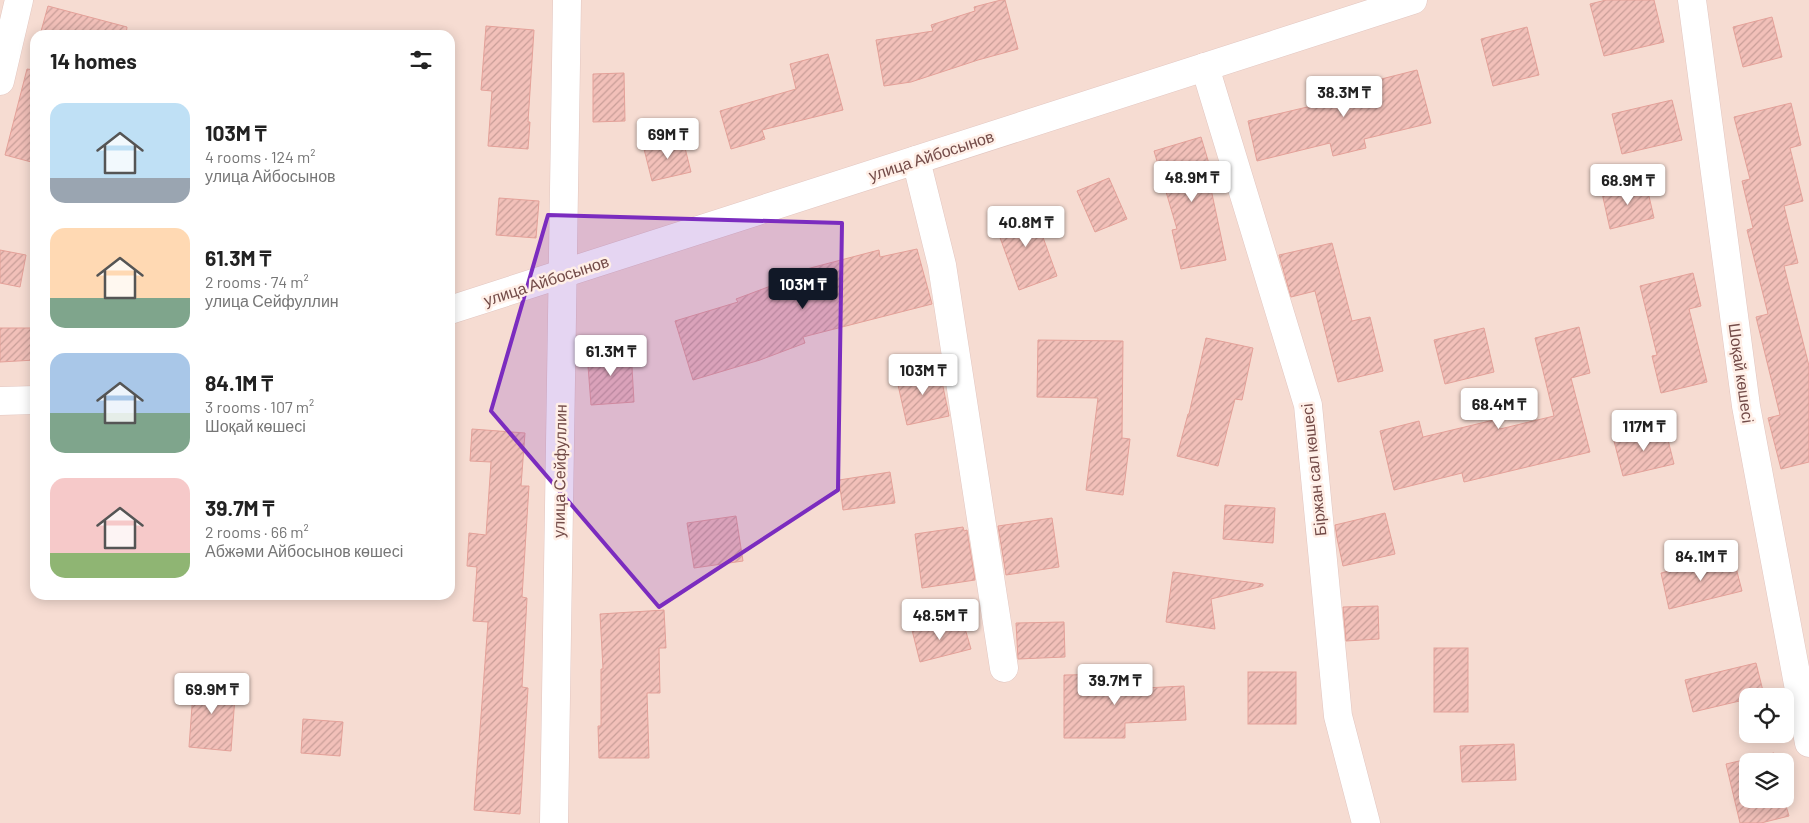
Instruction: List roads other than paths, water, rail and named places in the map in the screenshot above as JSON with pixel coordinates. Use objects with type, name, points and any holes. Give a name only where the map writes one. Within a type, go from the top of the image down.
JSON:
[{"type":"street","points":[[0,81],[19,0]]},
{"type":"street","name":"улица Сейфуллин","points":[[554,823],[567,0]]},
{"type":"street","name":"улица Айбосынов","points":[[455,308],[1413,0]]},
{"type":"street","name":"Шоқай көшесі","points":[[1692,0],[1746,406],[1809,743]]},
{"type":"street","name":"Біржан сал көшесі","points":[[1205,67],[1308,406],[1338,716],[1366,823]]},
{"type":"street","points":[[916,160],[942,265],[1004,668]]},
{"type":"street","points":[[0,401],[30,400]]}]
